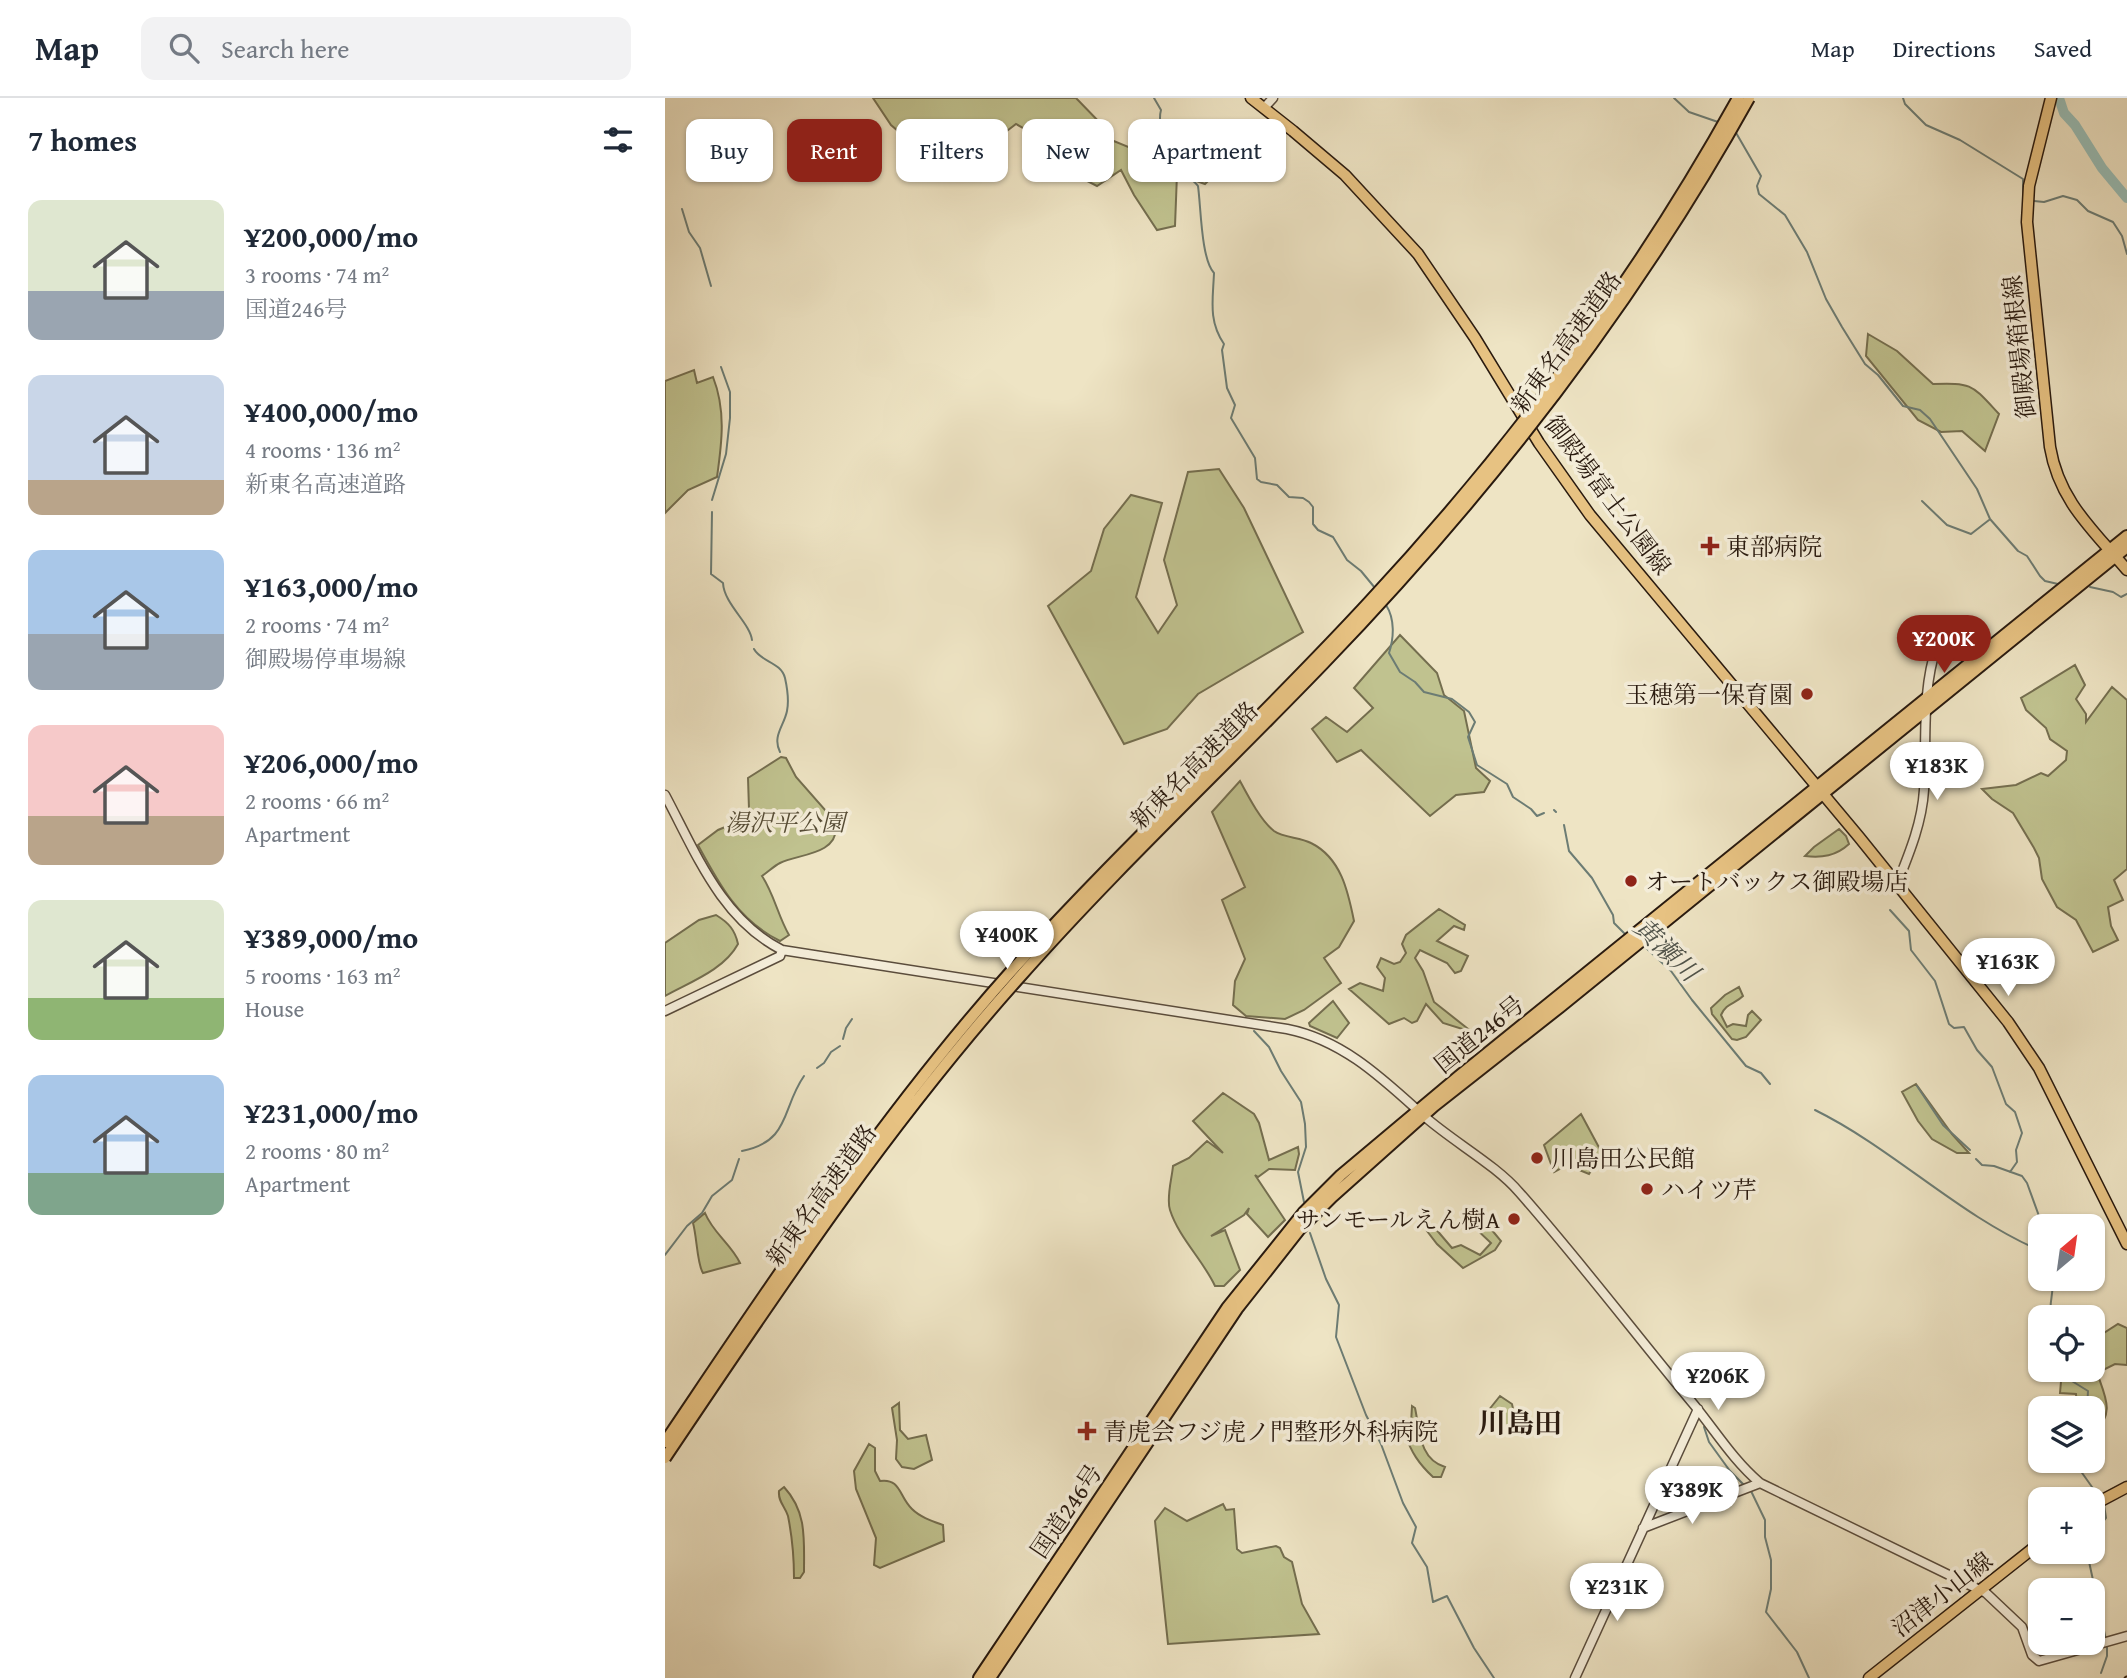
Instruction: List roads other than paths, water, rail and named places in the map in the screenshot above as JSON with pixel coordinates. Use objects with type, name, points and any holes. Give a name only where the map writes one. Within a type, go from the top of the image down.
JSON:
[{"type":"highway","name":"新東名高速道路","points":[[665,1442],[815,1220],[883,1128],[968,1021],[1078,900],[1371,600],[1512,436],[1578,350],[1640,260],[1714,142],[1738,98]]},
{"type":"highway","name":"新東名高速道路","points":[[665,1458],[823,1225],[920,1095],[975,1027],[1076,915],[1324,664],[1430,547],[1519,442],[1647,265],[1749,98]]},
{"type":"highway","name":"国道246号","points":[[979,1678],[1186,1368],[1249,1279],[1304,1212],[1341,1175],[2113,553],[2127,536]]},
{"type":"highway","name":"国道246号","points":[[2113,553],[2127,547]]},
{"type":"highway","name":"国道246号","points":[[990,1678],[1259,1280],[1300,1229],[1421,1113]]},
{"type":"main road","name":"御殿場富士公園線","points":[[1251,98],[1345,175],[1418,254],[1475,338],[1539,443],[1590,515],[1897,884],[2028,1049],[2127,1244]]},
{"type":"main road","name":"御殿場箱根線","points":[[2051,98],[2028,195],[2028,237],[2052,460],[2067,500],[2127,570]]},
{"type":"main road","points":[[2105,1499],[2127,1487]]},
{"type":"main road","name":"沼津小山線","points":[[1869,1678],[2028,1552]]},
{"type":"street","points":[[1264,108],[1273,98]]},
{"type":"street","points":[[1897,884],[1913,843],[1922,803],[1925,704],[1937,645]]},
{"type":"street","points":[[665,795],[722,898],[748,928],[782,950],[1307,1032],[1338,1046],[1388,1083],[1421,1113],[1517,1189],[1698,1409],[1733,1456],[1760,1483],[1981,1590],[2022,1627],[2032,1655],[2039,1661],[2127,1636]]},
{"type":"street","points":[[665,1011],[773,960],[782,950]]},
{"type":"street","points":[[1575,1678],[1698,1409]]},
{"type":"street","points":[[1643,1528],[1760,1483]]},
{"type":"waterway","points":[[1154,98],[1161,110],[1162,132],[1170,156],[1177,168],[1198,186],[1206,256],[1214,273],[1214,318],[1224,344],[1222,350],[1227,388],[1235,405],[1231,418],[1255,458],[1257,479],[1277,485],[1289,497],[1303,498],[1309,502],[1313,507],[1313,524],[1318,530],[1333,537],[1347,560],[1361,571],[1375,588]]},
{"type":"waterway","points":[[1674,98],[1689,112],[1718,122]]},
{"type":"waterway","points":[[1903,98],[1905,104],[1926,125],[1960,140],[2023,179],[2023,199]]},
{"type":"waterway","points":[[2059,98],[2064,113],[2075,125],[2102,168],[2127,198]]},
{"type":"waterway","points":[[1735,131],[1761,176],[1757,186],[1759,194],[1785,215],[1807,252],[1826,299],[1865,364],[1878,375],[1903,406],[1920,410],[1930,419],[1977,489],[1990,519],[2018,551],[2027,556],[2045,581],[2058,584]]},
{"type":"waterway","points":[[2034,201],[2044,202],[2063,196],[2077,200],[2088,211],[2113,222],[2122,236],[2127,254]]},
{"type":"waterway","points":[[682,209],[689,232],[700,248],[711,286]]},
{"type":"waterway","points":[[712,500],[726,454],[730,418],[730,392],[721,367]]},
{"type":"waterway","points":[[1922,501],[1947,525],[1971,534],[1989,520]]},
{"type":"waterway","points":[[712,512],[711,574],[723,583],[724,591],[747,627],[752,640]]},
{"type":"waterway","points":[[2090,587],[2113,592],[2121,597],[2127,594]]},
{"type":"waterway","name":"黄瀬川","points":[[1386,605],[1393,629],[1389,653],[1400,672],[1424,692],[1452,699],[1469,712],[1475,722],[1468,737],[1477,765],[1507,784],[1513,797],[1537,816],[1544,813]]},
{"type":"waterway","points":[[754,649],[761,657],[775,665],[785,678],[788,707],[777,741],[780,752]]},
{"type":"waterway","name":"黄瀬川","points":[[1564,825],[1569,851],[1592,878],[1613,915],[1614,923],[1625,934]]},
{"type":"waterway","points":[[1890,910],[1909,931],[1911,950],[1935,981],[1949,1024],[1954,1028],[1964,1027],[1977,1050],[1992,1067],[2006,1104],[2015,1112],[2022,1133],[2016,1150],[2017,1162],[2010,1172]]},
{"type":"waterway","name":"黄瀬川","points":[[1644,946],[1671,971],[1746,1066],[1761,1073],[1770,1084]]},
{"type":"waterway","points":[[843,1039],[852,1019]]},
{"type":"waterway","points":[[1254,1031],[1269,1047],[1301,1102],[1306,1147],[1298,1172],[1304,1202]]},
{"type":"waterway","points":[[817,1068],[840,1046]]},
{"type":"waterway","points":[[742,1151],[758,1146],[777,1132],[804,1076]]},
{"type":"waterway","points":[[1917,1086],[1943,1125],[1970,1150]]},
{"type":"waterway","name":"黄瀬川","points":[[1815,1110],[1872,1144],[1982,1220],[2028,1244]]},
{"type":"waterway","points":[[665,1255],[687,1226],[702,1213],[712,1196],[732,1180],[739,1159]]},
{"type":"waterway","points":[[1976,1159],[1982,1165],[1994,1166],[2022,1176],[2038,1214]]},
{"type":"waterway","points":[[1310,1233],[1326,1279],[1339,1305],[1336,1337],[1403,1503],[1416,1527],[1412,1543],[1427,1567],[1433,1602],[1447,1596],[1474,1648],[1494,1678]]},
{"type":"waterway","name":"黄瀬川","points":[[2050,1305],[2052,1292]]},
{"type":"waterway","name":"黄瀬川","points":[[2073,1382],[2088,1391],[2088,1396]]},
{"type":"waterway","points":[[1704,1427],[1709,1442],[1744,1485]]},
{"type":"waterway","name":"黄瀬川","points":[[2082,1473],[2092,1487]]},
{"type":"waterway","points":[[1751,1491],[1765,1520],[1765,1537],[1771,1560],[1771,1589],[1766,1612],[1797,1652],[1809,1678]]},
{"type":"waterway","name":"黄瀬川","points":[[2105,1512],[2105,1519]]},
{"type":"waterway","name":"黄瀬川","points":[[2090,1564],[2106,1640]]},
{"type":"waterway","name":"黄瀬川","points":[[2101,1673],[2107,1656],[2107,1646]]},
{"type":"place","name":"東部病院","points":[[1710,546]]},
{"type":"place","name":"玉穂第一保育園","points":[[1807,694]]},
{"type":"place","name":"オートバックス御殿場店","points":[[1631,881]]},
{"type":"place","name":"川島田公民館","points":[[1537,1158]]},
{"type":"place","name":"ハイツ芹","points":[[1647,1189]]},
{"type":"place","name":"サンモールえん樹A","points":[[1514,1219]]},
{"type":"place","name":"青虎会フジ虎ノ門整形外科病院","points":[[1087,1431]]},
{"type":"district","name":"川島田","points":[[1520,1422]]},
{"type":"park label","name":"湯沢平公園","points":[[785,822]]}]
